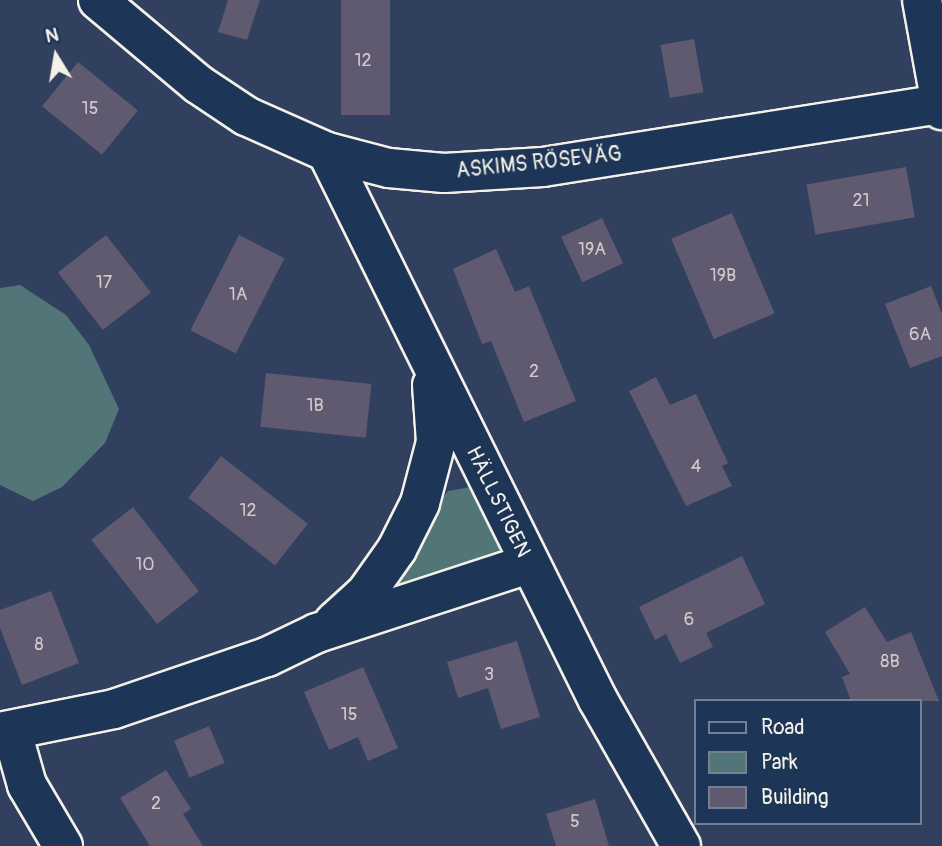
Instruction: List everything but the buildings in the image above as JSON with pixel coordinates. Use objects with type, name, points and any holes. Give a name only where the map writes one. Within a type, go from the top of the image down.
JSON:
[{"type":"street","name":"ASKIMS RÖSEVÄG","points":[[98,0],[205,89],[284,136],[327,152],[389,168],[497,171],[941,106]]},
{"type":"street","points":[[922,0],[941,106]]},
{"type":"street","name":"HÄLLSTIGEN","points":[[327,152],[528,564],[627,758],[681,846]]},
{"type":"street","points":[[317,633],[366,593],[397,549],[420,503],[436,442],[426,355]]},
{"type":"street","points":[[63,846],[27,785],[6,732],[114,709],[267,657],[317,633],[528,564]]},
{"type":"green space","points":[[20,285],[66,315],[89,345],[119,409],[105,443],[62,487],[33,501],[0,485],[0,288]]},
{"type":"green space","points":[[471,487],[499,533],[499,554],[391,594],[432,511],[448,491]]}]
